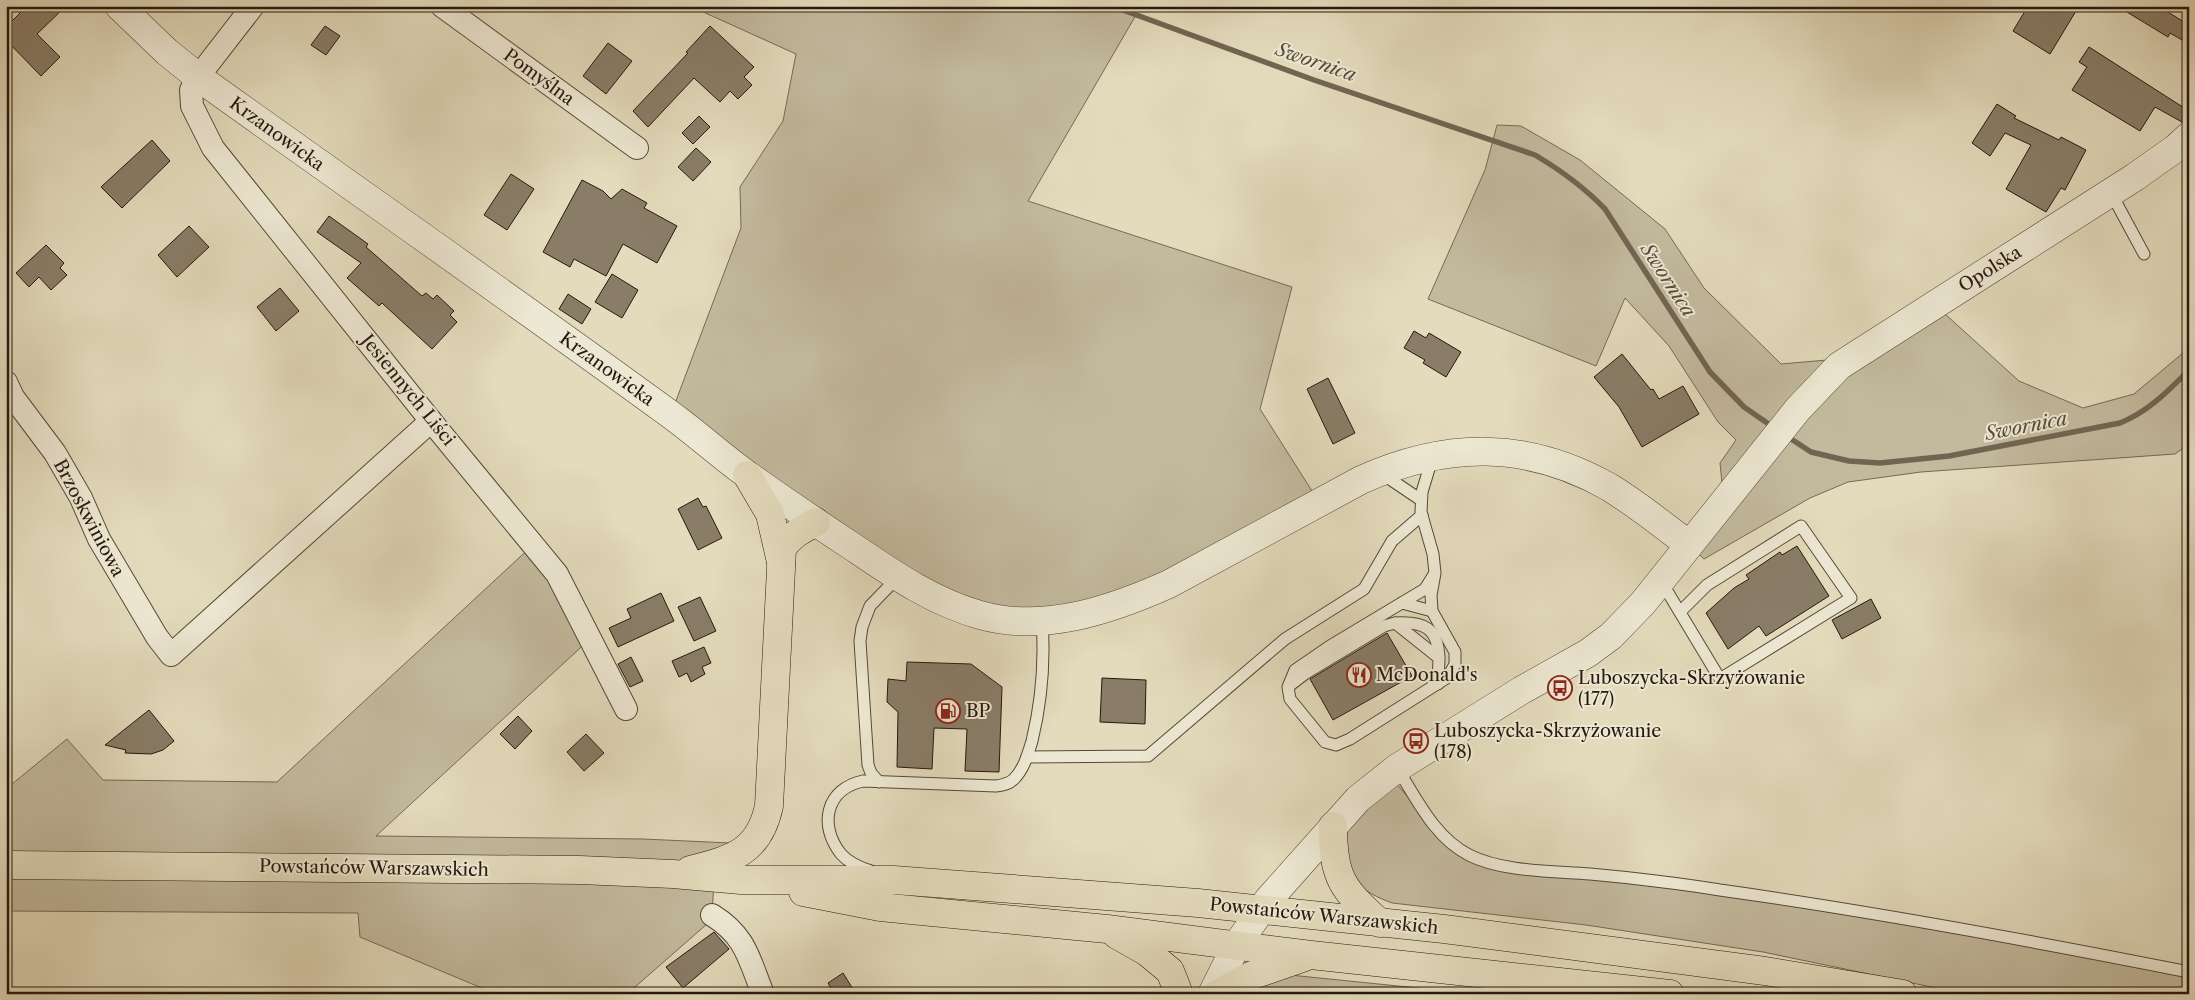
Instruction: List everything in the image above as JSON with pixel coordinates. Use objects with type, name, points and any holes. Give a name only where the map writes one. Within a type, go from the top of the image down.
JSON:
[{"type":"main road","points":[[747,475],[770,514],[780,562]]},
{"type":"main road","points":[[673,874],[732,858],[752,844],[763,827],[768,806],[782,550],[788,540],[816,522]]},
{"type":"main road","points":[[1333,826],[1334,862],[1344,886],[1355,900],[1380,923]]},
{"type":"main road","name":"Powstańców Warszawskich","points":[[6,865],[580,870],[673,874],[740,880],[894,880],[1198,904],[1444,929],[1765,971],[1903,994]]},
{"type":"main road","name":"Powstańców Warszawskich","points":[[740,880],[880,907],[1193,938],[1236,946],[1311,955],[1670,994]]},
{"type":"main road","points":[[1107,929],[1148,952],[1170,971],[1179,994]]},
{"type":"main road","points":[[1217,994],[1250,976],[1311,955]]},
{"type":"street","name":"Krzanowicka","points":[[118,6],[167,52],[198,77],[670,414],[747,475],[898,577],[943,601],[982,616],[1003,620],[1042,620],[1079,615],[1137,598],[1169,584],[1328,497],[1391,466],[1433,456],[1472,451],[1531,457],[1566,467],[1609,487],[1690,545]]},
{"type":"street","points":[[198,77],[253,6]]},
{"type":"street","name":"Pomyślna","points":[[442,6],[637,148]]},
{"type":"street","name":"Jesiennych Liści","points":[[198,77],[191,90],[192,106],[213,148],[431,421],[558,574],[626,708]]},
{"type":"street","name":"Opolska","points":[[1212,994],[1236,946],[1260,910],[1333,826],[1373,785],[1522,690],[1588,653],[1611,636],[1628,620],[1661,581],[1798,409],[1817,387],[1850,358],[2111,193],[2176,148],[2189,136]]},
{"type":"street","name":"Brzoskwiniowa","points":[[8,396],[55,453],[80,498],[99,539],[157,637],[171,655],[431,421]]},
{"type":"street","points":[[712,915],[729,926],[745,947],[763,994]]},
{"type":"lane","points":[[2111,193],[2144,254]]},
{"type":"lane","points":[[1433,456],[1421,500],[1422,515],[1433,554],[1435,573],[1431,595],[1432,611],[1454,652],[1455,664],[1448,678],[1350,739],[1336,745],[1325,742],[1290,699],[1288,687],[1295,670],[1330,646],[1425,589],[1435,573]]},
{"type":"lane","points":[[1379,472],[1421,500]]},
{"type":"lane","points":[[1027,756],[1148,756],[1285,639],[1364,589],[1392,541],[1422,515]]},
{"type":"lane","points":[[1661,581],[1720,679],[1851,598],[1800,526],[1707,585],[1680,612]]},
{"type":"lane","points":[[880,782],[871,773],[868,765],[860,641],[865,616],[870,606],[877,596],[898,577]]},
{"type":"lane","points":[[1402,603],[1432,611]]},
{"type":"lane","points":[[894,880],[861,868],[842,855],[835,844],[829,822],[830,805],[843,788],[863,781],[996,786],[1007,784],[1017,775],[1027,756],[1038,715],[1044,655],[1042,620]]},
{"type":"lane","points":[[1288,687],[1306,672],[1368,635],[1384,626],[1396,623],[1439,658],[1438,684]]},
{"type":"lane","points":[[1397,768],[1441,835],[1471,856],[1495,863],[1525,869],[1615,877],[1719,890],[1902,918],[2189,972]]},
{"type":"shaded area","points":[[690,6],[1112,6],[1136,15],[1028,201],[1292,287],[1260,409],[1319,502],[1137,598],[982,616],[671,414],[741,228],[740,187],[783,121],[796,54]]},
{"type":"shaded area","points":[[1497,125],[1521,126],[1580,160],[1665,229],[1704,288],[1781,364],[1850,358],[1934,304],[2019,381],[2083,408],[2134,394],[2189,348],[2189,444],[2175,454],[1921,472],[1848,482],[1810,498],[1704,559],[1689,545],[1724,503],[1720,463],[1736,440],[1718,422],[1669,346],[1625,298],[1596,366],[1428,299],[1485,170]]},
{"type":"shaded area","points":[[534,544],[590,639],[376,836],[643,839],[752,844],[715,863],[712,915],[715,917],[627,994],[496,994],[360,937],[358,913],[6,911],[6,789],[67,739],[103,780],[277,782]]},
{"type":"shaded area","points":[[1395,782],[1441,835],[1495,863],[1719,890],[2189,972],[2189,994],[1965,994],[1763,952],[1586,925],[1392,903],[1373,895],[1354,878],[1348,861],[1346,835],[1350,824],[1361,810]]},
{"type":"shaded area","points":[[1280,974],[1477,994],[1244,994]]},
{"type":"building","points":[[27,6],[66,6],[37,34],[60,57],[41,76],[6,40],[6,27]]},
{"type":"building","points":[[2028,6],[2079,6],[2050,54],[2013,31]]},
{"type":"building","points":[[2117,6],[2158,6],[2189,25],[2189,44],[2170,33],[2168,37]]},
{"type":"building","points":[[325,26],[340,36],[326,55],[311,45]]},
{"type":"building","points":[[710,26],[754,67],[744,77],[752,85],[738,99],[730,91],[720,102],[694,78],[648,127],[633,111],[688,53],[686,52]]},
{"type":"building","points":[[608,43],[632,61],[606,94],[583,76]]},
{"type":"building","points":[[2089,47],[2189,111],[2189,121],[2182,122],[2155,107],[2140,131],[2072,90],[2087,67],[2079,62]]},
{"type":"building","points":[[1997,104],[2016,116],[2014,118],[2059,140],[2061,137],[2086,150],[2065,190],[2061,188],[2046,212],[2006,189],[2031,145],[2005,133],[1990,156],[1972,143]]},
{"type":"building","points":[[699,116],[710,127],[693,144],[682,133]]},
{"type":"building","points":[[152,140],[170,161],[122,208],[101,187]]},
{"type":"building","points":[[696,148],[711,162],[693,181],[678,167]]},
{"type":"building","points":[[511,174],[534,189],[507,230],[484,215]]},
{"type":"building","points":[[582,180],[603,191],[611,199],[622,189],[647,203],[644,208],[677,226],[657,263],[623,244],[606,276],[574,259],[570,267],[543,252]]},
{"type":"building","points":[[329,216],[368,244],[366,247],[422,296],[426,293],[433,299],[437,295],[454,311],[450,315],[457,322],[432,349],[382,303],[379,306],[347,278],[361,263],[317,232]]},
{"type":"building","points":[[189,226],[209,247],[177,277],[158,255]]},
{"type":"building","points":[[46,245],[64,263],[60,268],[67,275],[51,290],[39,277],[29,287],[16,273]]},
{"type":"building","points":[[612,274],[638,290],[622,318],[595,302]]},
{"type":"building","points":[[280,288],[299,311],[276,331],[257,307]]},
{"type":"building","points":[[568,294],[591,309],[582,324],[559,309]]},
{"type":"building","points":[[1414,331],[1426,338],[1429,333],[1461,352],[1446,377],[1423,363],[1425,360],[1404,348]]},
{"type":"building","points":[[1622,354],[1651,390],[1653,389],[1659,399],[1683,386],[1699,414],[1642,447],[1619,407],[1594,377]]},
{"type":"building","points":[[1328,378],[1355,433],[1333,444],[1307,389]]},
{"type":"building","points":[[698,498],[703,507],[706,506],[722,538],[698,550],[678,509]]},
{"type":"building","points":[[1797,546],[1829,596],[1766,636],[1759,626],[1728,649],[1706,613],[1734,588],[1749,579],[1746,575],[1780,552],[1782,555]]},
{"type":"building","points":[[661,593],[674,621],[618,647],[609,628],[631,618],[627,609]]},
{"type":"building","points":[[700,597],[716,631],[694,641],[678,607]]},
{"type":"building","points":[[1871,599],[1881,618],[1842,639],[1832,620]]},
{"type":"building","name":"McDonald's","points":[[1387,633],[1412,676],[1333,720],[1310,679]]},
{"type":"building","points":[[704,647],[711,663],[702,667],[705,674],[691,682],[687,673],[679,677],[672,661]]},
{"type":"building","points":[[631,657],[643,681],[630,687],[618,664]]},
{"type":"building","points":[[907,662],[971,664],[1002,687],[999,772],[965,771],[967,729],[934,728],[932,769],[897,767],[898,712],[887,702],[888,679],[906,681]]},
{"type":"building","points":[[1102,678],[1146,680],[1145,724],[1100,722]]},
{"type":"building","points":[[149,710],[174,741],[163,750],[151,754],[125,753],[126,750],[105,745]]},
{"type":"building","points":[[518,716],[532,731],[515,749],[500,734]]},
{"type":"building","points":[[586,734],[604,753],[584,771],[567,752]]},
{"type":"building","points":[[714,932],[729,949],[683,988],[666,967]]},
{"type":"building","points":[[843,973],[856,994],[834,994],[828,983]]},
{"type":"waterway","name":"Swornica","points":[[1112,6],[1314,80],[1535,155],[1545,161],[1581,186],[1605,209],[1710,372],[1744,407],[1773,427]]},
{"type":"waterway","name":"Swornica","points":[[1785,435],[1811,452],[1849,461],[1880,463],[1949,456],[2120,423],[2149,407],[2189,370]]},
{"type":"place","name":"McDonald's","points":[[1359,675]]},
{"type":"place","name":"Luboszycka-Skrzyżowanie (177)","points":[[1560,688]]},
{"type":"place","name":"BP","points":[[948,711]]},
{"type":"place","name":"Luboszycka-Skrzyżowanie (178)","points":[[1416,741]]}]
